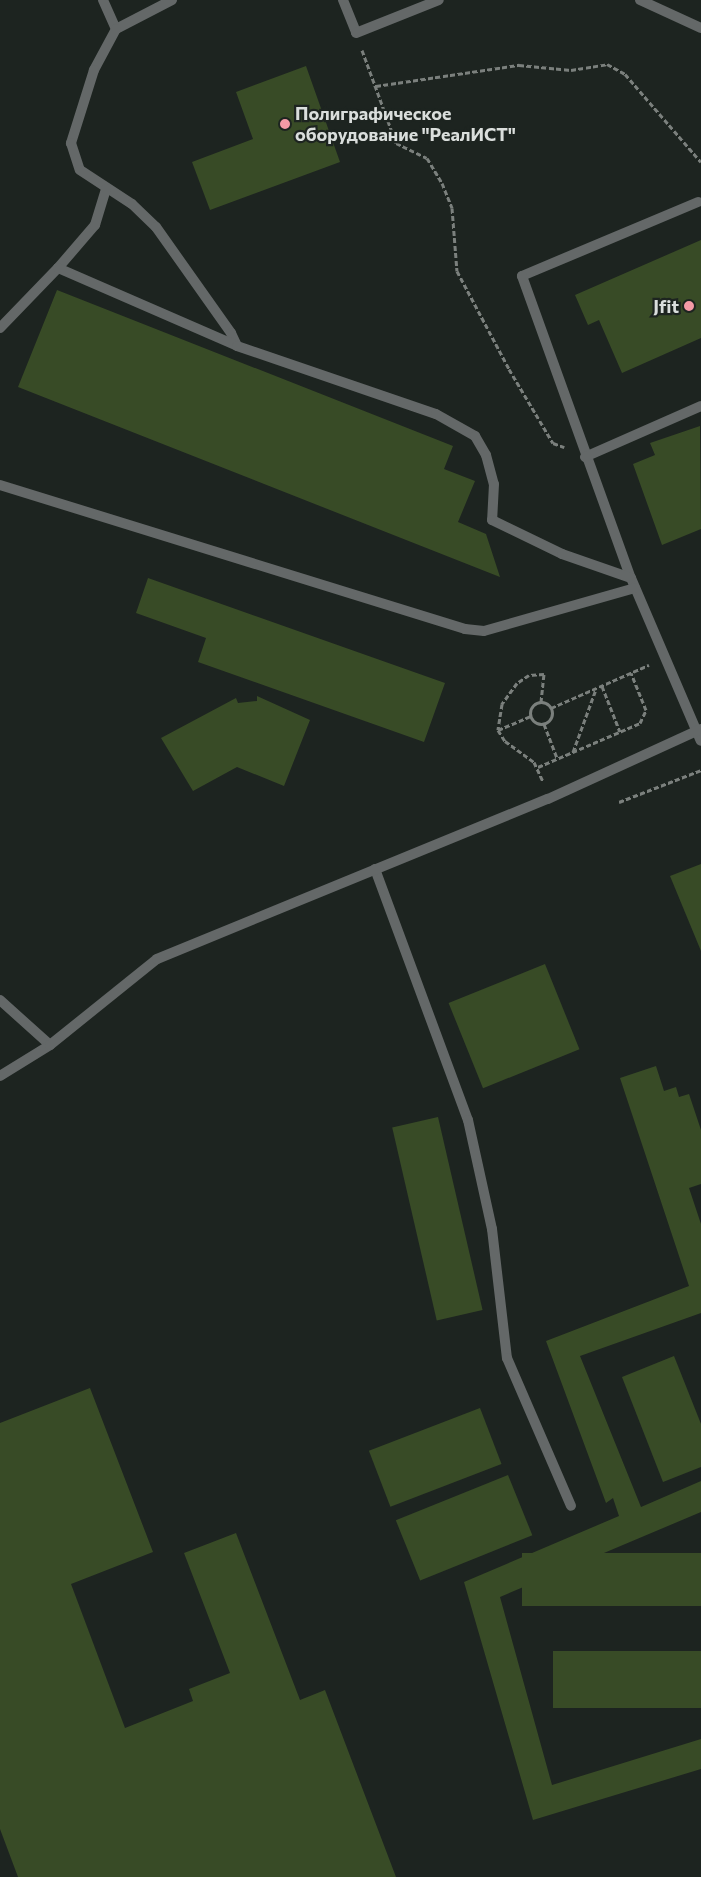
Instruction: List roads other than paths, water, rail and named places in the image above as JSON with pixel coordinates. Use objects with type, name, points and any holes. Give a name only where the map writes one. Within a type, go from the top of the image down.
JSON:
[{"type":"lane","points":[[102,0],[116,29]]},
{"type":"lane","points":[[172,0],[116,29],[94,70],[72,143],[80,170],[106,189],[132,204],[156,227],[231,333],[237,346]]},
{"type":"lane","points":[[343,0],[356,33],[439,0]]},
{"type":"lane","points":[[640,0],[701,28]]},
{"type":"lane","points":[[0,328],[58,268],[95,225],[106,189]]},
{"type":"lane","points":[[698,202],[522,276],[585,457],[633,583],[699,730],[701,741]]},
{"type":"lane","points":[[58,268],[237,346],[380,393],[458,424],[475,436],[486,455],[494,484],[492,520],[562,554],[633,583]]},
{"type":"lane","points":[[585,457],[701,406]]},
{"type":"lane","points":[[0,485],[465,629],[484,632],[633,583]]},
{"type":"lane","points":[[0,1076],[50,1046],[157,958],[550,797],[699,730]]},
{"type":"lane","points":[[375,869],[468,1120],[492,1229],[507,1358],[571,1506]]},
{"type":"lane","points":[[0,1000],[50,1046]]},
{"type":"place","name":"Полиграфическое оборудование \"РеалИСТ\"","points":[[285,124]]},
{"type":"place","name":"Jfit","points":[[689,306]]}]
